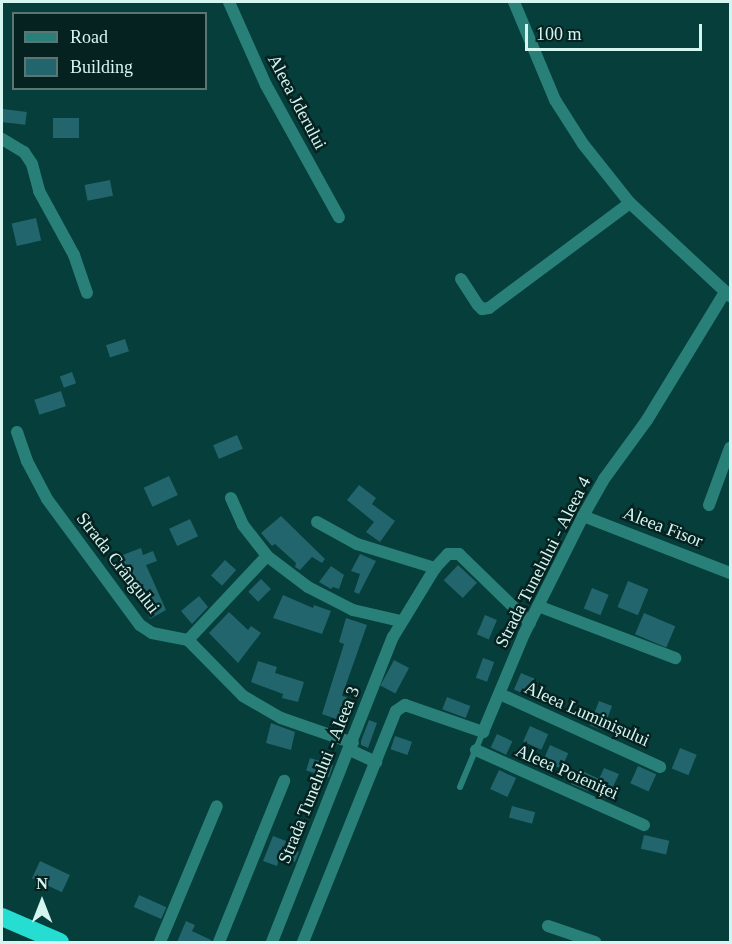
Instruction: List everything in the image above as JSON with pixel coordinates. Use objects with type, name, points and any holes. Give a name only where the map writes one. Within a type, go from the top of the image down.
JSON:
[{"type":"highway","points":[[2,917],[60,942]]},
{"type":"street","name":"Aleea Jderului","points":[[229,2],[266,85],[339,217]]},
{"type":"street","points":[[514,2],[555,100],[583,144],[630,203],[728,295]]},
{"type":"street","points":[[2,139],[24,152],[32,164],[39,191],[74,255],[87,293]]},
{"type":"street","points":[[461,279],[478,305],[483,309],[489,308],[630,203]]},
{"type":"street","name":"Strada Tunelului - Aleea 4","points":[[483,732],[530,623],[583,516],[604,479],[647,420],[728,295]]},
{"type":"street","name":"Strada Crângului","points":[[17,432],[27,461],[47,499],[140,625],[152,633],[188,640]]},
{"type":"street","points":[[709,505],[730,448]]},
{"type":"street","points":[[231,498],[243,525],[267,556],[326,597],[353,610],[400,621]]},
{"type":"street","name":"Aleea Fisor","points":[[583,516],[730,573]]},
{"type":"street","points":[[317,522],[357,544],[435,568],[448,554],[459,554],[530,623]]},
{"type":"street","points":[[267,556],[188,640],[243,696],[280,718],[351,746],[376,762]]},
{"type":"street","name":"Strada Tunelului - Aleea 3","points":[[272,942],[400,621],[435,568]]},
{"type":"street","points":[[538,606],[675,658]]},
{"type":"street","name":"Aleea Luminișului","points":[[500,694],[660,766]]},
{"type":"street","points":[[303,942],[396,711],[405,705],[483,732]]},
{"type":"street","name":"Aleea Poieniței","points":[[476,750],[644,825]]},
{"type":"street","points":[[219,942],[284,781]]},
{"type":"street","points":[[160,942],[217,806]]},
{"type":"street","points":[[548,926],[595,942]]},
{"type":"lane","name":"Strada Tunelului - Aleea 4","points":[[460,787],[483,732]]},
{"type":"building","points":[[3,109],[27,112],[25,125],[2,122]]},
{"type":"building","points":[[53,118],[79,118],[79,138],[53,138]]},
{"type":"building","points":[[110,180],[113,196],[88,201],[84,185]]},
{"type":"building","points":[[36,218],[41,240],[17,246],[12,224]]},
{"type":"building","points":[[125,339],[129,351],[110,358],[106,345]]},
{"type":"building","points":[[72,372],[76,383],[64,388],[60,376]]},
{"type":"building","points":[[61,391],[66,406],[39,415],[34,400]]},
{"type":"building","points":[[237,435],[243,449],[219,459],[213,445]]},
{"type":"building","points":[[169,476],[178,495],[152,507],[144,488]]},
{"type":"building","points":[[359,485],[376,498],[372,504],[395,521],[380,542],[366,532],[374,522],[347,500]]},
{"type":"building","points":[[281,516],[325,559],[322,563],[312,557],[300,570],[295,567],[296,563],[275,544],[272,546],[261,533]]},
{"type":"building","points":[[190,519],[198,536],[177,546],[169,529]]},
{"type":"building","points":[[141,548],[143,555],[153,551],[157,561],[146,565],[166,610],[150,619],[120,556]]},
{"type":"building","points":[[360,554],[376,561],[359,594],[354,592],[360,574],[351,571]]},
{"type":"building","points":[[225,560],[236,570],[222,586],[211,576]]},
{"type":"building","points":[[458,565],[477,583],[463,598],[444,580]]},
{"type":"building","points":[[331,566],[344,575],[339,589],[333,587],[331,589],[319,582]]},
{"type":"building","points":[[261,579],[271,589],[258,602],[248,592]]},
{"type":"building","points":[[628,581],[648,589],[638,615],[618,607]]},
{"type":"building","points":[[592,588],[609,595],[600,615],[584,608]]},
{"type":"building","points":[[283,595],[313,608],[314,605],[331,611],[322,634],[273,618]]},
{"type":"building","points":[[199,596],[208,607],[192,624],[181,611]]},
{"type":"building","points":[[229,612],[248,630],[251,626],[261,633],[238,663],[209,633]]},
{"type":"building","points":[[644,613],[675,626],[666,647],[635,634]]},
{"type":"building","points":[[485,615],[497,620],[489,639],[477,634]]},
{"type":"building","points":[[346,618],[367,625],[342,696],[347,697],[339,720],[322,714],[344,644],[339,642]]},
{"type":"building","points":[[483,658],[494,662],[487,682],[476,678]]},
{"type":"building","points":[[394,660],[409,668],[395,694],[380,686]]},
{"type":"building","points":[[258,661],[277,667],[275,673],[304,682],[298,702],[282,698],[283,694],[251,682]]},
{"type":"building","points":[[521,673],[535,679],[528,695],[514,690]]},
{"type":"building","points":[[447,697],[470,706],[466,718],[442,709]]},
{"type":"building","points":[[599,701],[612,706],[603,730],[590,725]]},
{"type":"building","points":[[369,720],[377,723],[368,748],[361,745],[361,741]]},
{"type":"building","points":[[271,723],[295,732],[291,750],[266,743]]},
{"type":"building","points":[[530,726],[548,734],[541,750],[523,742]]},
{"type":"building","points":[[497,734],[512,741],[506,755],[491,748]]},
{"type":"building","points":[[395,736],[412,742],[407,755],[390,749]]},
{"type":"building","points":[[550,745],[568,753],[561,769],[543,761]]},
{"type":"building","points":[[680,748],[697,755],[688,775],[672,768]]},
{"type":"building","points":[[310,758],[333,765],[329,777],[306,770]]},
{"type":"building","points":[[638,766],[656,774],[649,791],[630,783]]},
{"type":"building","points":[[604,768],[619,774],[610,793],[591,785],[588,791],[571,784],[578,769],[599,779]]},
{"type":"building","points":[[499,770],[516,778],[507,797],[490,789]]},
{"type":"building","points":[[512,806],[535,812],[532,824],[509,818]]},
{"type":"building","points":[[644,835],[669,841],[666,854],[641,849]]},
{"type":"building","points":[[273,836],[286,841],[284,846],[299,852],[295,862],[280,855],[277,866],[263,861]]},
{"type":"building","points":[[40,861],[70,875],[62,892],[32,878]]},
{"type":"building","points":[[139,895],[166,907],[161,919],[134,907]]},
{"type":"building","points":[[186,921],[195,925],[192,931],[211,942],[177,942]]}]
